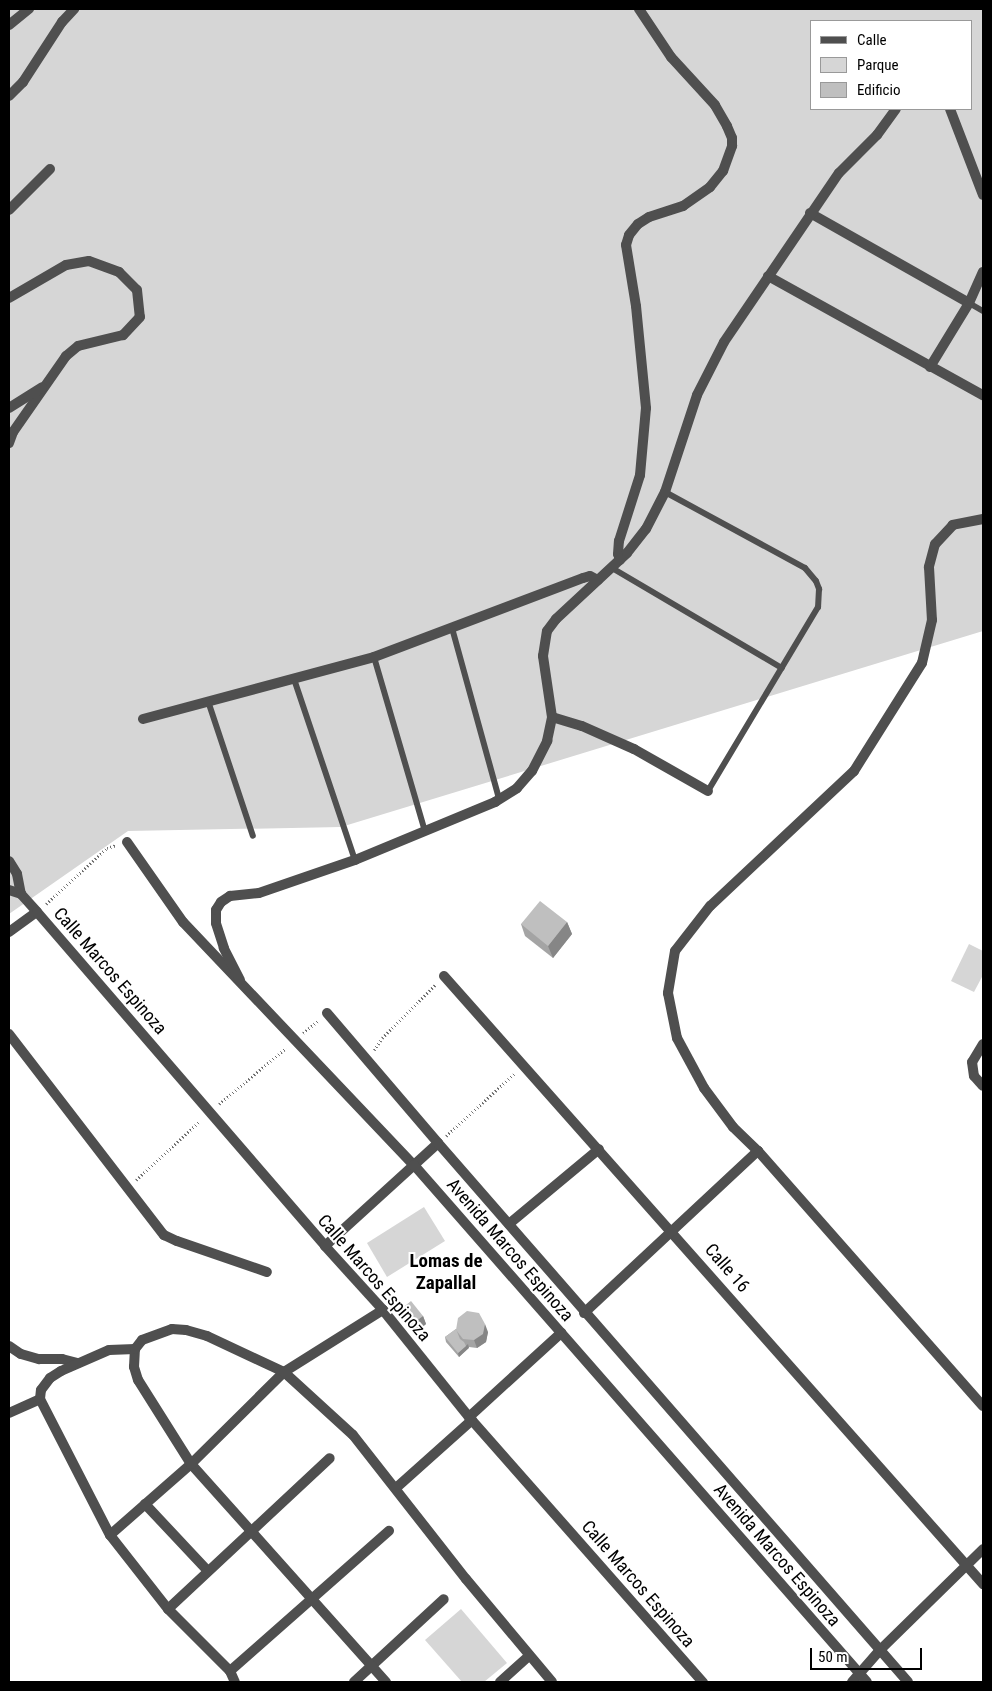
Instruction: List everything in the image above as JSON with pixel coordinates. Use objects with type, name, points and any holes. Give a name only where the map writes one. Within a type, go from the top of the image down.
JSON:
[{"type":"street","points":[[9,25],[29,9]]},
{"type":"street","points":[[9,96],[23,82],[62,22],[74,9]]},
{"type":"street","points":[[620,560],[618,554],[619,540],[640,475],[646,430],[646,408],[636,306],[626,245],[629,235],[638,224],[649,217],[683,206],[710,187],[723,171],[732,146],[732,138],[715,105],[671,57],[639,9]]},
{"type":"street","points":[[240,980],[224,948],[216,923],[216,910],[221,902],[230,896],[259,893],[355,860],[425,831],[499,799],[517,788],[532,771],[548,741],[552,716],[543,656],[545,639],[556,618],[612,568],[646,529],[665,492],[705,378],[724,342],[838,173],[877,135],[895,110]]},
{"type":"street","points":[[950,110],[983,195]]},
{"type":"street","points":[[9,210],[50,169]]},
{"type":"street","points":[[810,213],[968,302]]},
{"type":"street","points":[[9,298],[66,265],[89,261],[119,272],[137,290],[140,317],[123,334],[78,346],[66,356],[13,432],[9,443]]},
{"type":"street","points":[[930,366],[968,302],[983,272]]},
{"type":"street","points":[[768,276],[983,395]]},
{"type":"street","points":[[9,408],[46,384]]},
{"type":"street","points":[[983,519],[953,525],[935,544],[929,567],[932,620],[922,663],[854,772],[710,906],[675,951],[668,994],[677,1038],[704,1088],[733,1127],[758,1151],[983,1406]]},
{"type":"street","points":[[143,718],[374,657],[583,578],[590,576],[598,580]]},
{"type":"street","points":[[552,716],[582,726],[634,749],[708,791]]},
{"type":"street","name":"Avenida Marcos Espinoza","points":[[127,842],[183,922],[297,1039],[414,1166],[864,1678]]},
{"type":"street","points":[[9,861],[17,874],[21,894],[9,890]]},
{"type":"street","name":"Calle Marcos Espinoza","points":[[21,894],[325,1246],[383,1310],[471,1418],[703,1682]]},
{"type":"street","points":[[9,932],[37,912]]},
{"type":"street","name":"Calle 16","points":[[444,976],[983,1584]]},
{"type":"street","name":"Avenida Marcos Espinoza","points":[[327,1014],[584,1313],[908,1682]]},
{"type":"street","points":[[9,1034],[164,1234],[177,1241],[266,1272]]},
{"type":"street","points":[[983,1044],[972,1062],[974,1076],[983,1086]]},
{"type":"street","points":[[325,1246],[438,1143]]},
{"type":"street","points":[[509,1224],[598,1150]]},
{"type":"street","points":[[584,1313],[758,1151]]},
{"type":"street","points":[[110,1535],[191,1464],[284,1372],[383,1310]]},
{"type":"street","points":[[386,1682],[191,1464],[138,1380],[134,1367],[135,1349],[142,1340],[172,1329],[186,1330],[207,1336],[284,1372],[353,1435],[466,1579],[552,1682]]},
{"type":"street","points":[[396,1488],[562,1333]]},
{"type":"street","points":[[9,1346],[21,1354],[78,1363]]},
{"type":"street","points":[[135,1349],[109,1350],[78,1363],[50,1378],[41,1390],[40,1399],[110,1535],[168,1609],[230,1671],[235,1682]]},
{"type":"street","points":[[9,1413],[40,1399]]},
{"type":"street","points":[[168,1609],[330,1458]]},
{"type":"street","points":[[145,1504],[208,1572]]},
{"type":"street","points":[[230,1671],[389,1531]]},
{"type":"street","points":[[852,1682],[864,1678],[880,1650],[983,1549]]},
{"type":"street","points":[[354,1682],[444,1599]]},
{"type":"street","points":[[500,1682],[529,1656]]},
{"type":"lane","points":[[968,302],[983,311]]},
{"type":"lane","points":[[665,492],[805,568],[816,581],[820,595],[818,607],[708,791]]},
{"type":"lane","points":[[612,568],[782,668]]},
{"type":"lane","points":[[452,628],[499,799]]},
{"type":"lane","points":[[374,657],[425,831]]},
{"type":"lane","points":[[294,679],[355,860]]},
{"type":"lane","points":[[208,701],[253,836]]},
{"type":"path","points":[[37,912],[106,848],[127,842]]},
{"type":"path","points":[[367,1060],[382,1038],[444,976]]},
{"type":"path","points":[[128,1188],[210,1112],[327,1014]]},
{"type":"path","points":[[438,1143],[524,1064]]},
{"type":"green space","points":[[9,9],[983,9],[983,631],[341,827],[128,831],[9,914]]},
{"type":"green space","points":[[969,944],[983,951],[983,975],[974,992],[951,981]]},
{"type":"green space","points":[[424,1207],[445,1241],[387,1277],[367,1243]]},
{"type":"green space","points":[[461,1609],[507,1663],[484,1682],[462,1682],[425,1640]]},
{"type":"building","points":[[540,901],[567,922],[548,946],[521,924]]},
{"type":"building","points":[[411,1301],[423,1316],[412,1324],[400,1310]]},
{"type":"building","points":[[467,1311],[479,1313],[485,1324],[483,1334],[474,1340],[463,1339],[456,1330],[458,1318]]},
{"type":"building","points":[[456,1329],[460,1339],[466,1346],[458,1353],[445,1337]]},
{"type":"district","name":"Lomas de Zapallal","points":[[446,1272]]}]
